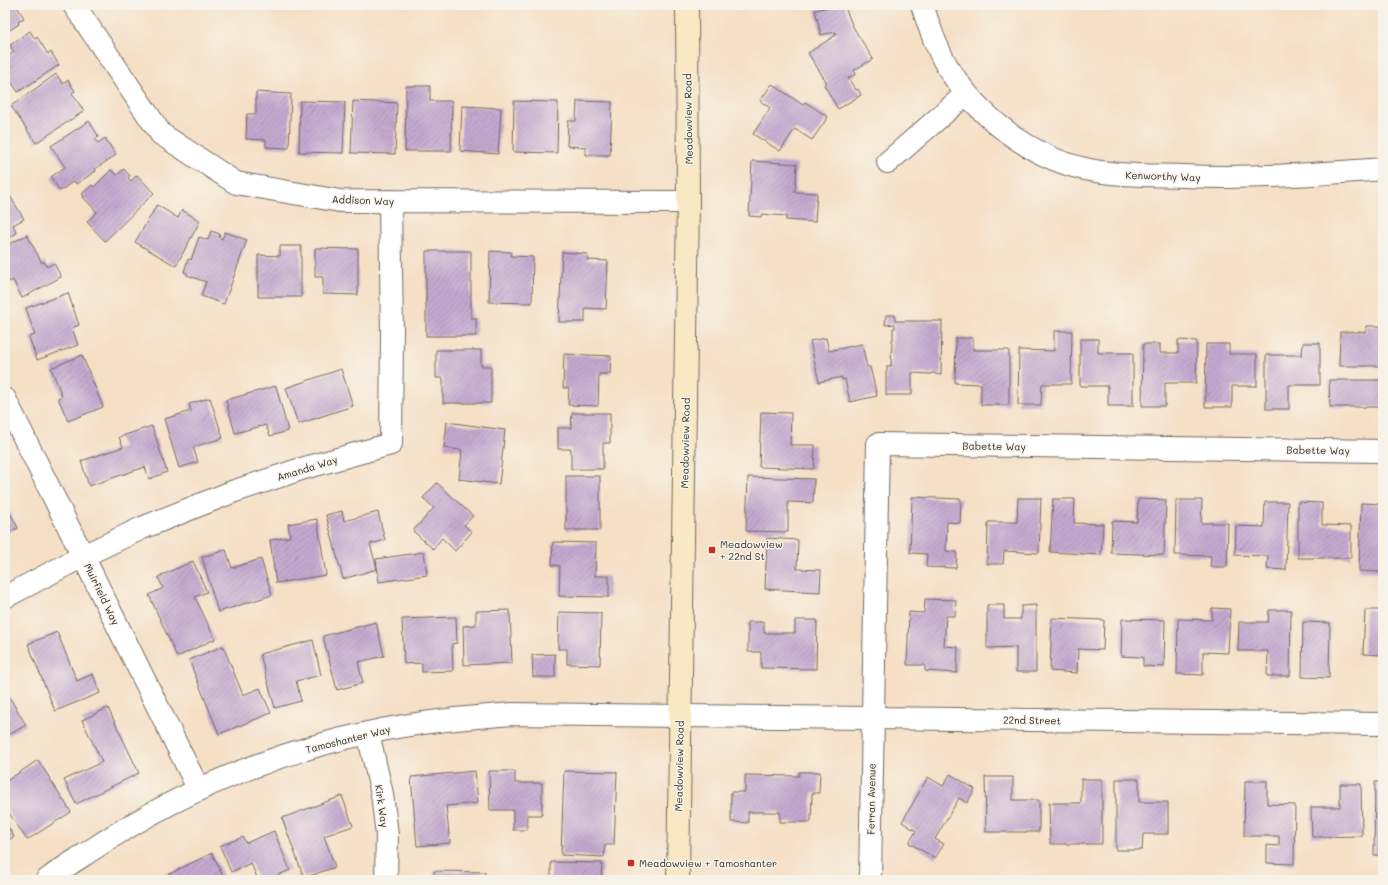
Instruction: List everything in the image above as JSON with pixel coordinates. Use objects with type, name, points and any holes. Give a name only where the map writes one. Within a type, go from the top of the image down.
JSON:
[{"type":"main road","name":"Meadowview Road","points":[[678,880],[688,202],[687,5]]},
{"type":"street","name":"Addison Way","points":[[74,5],[161,134],[236,183],[340,201],[688,202]]},
{"type":"street","name":"Kenworthy Way","points":[[922,5],[933,39],[947,66],[966,94],[982,112],[1012,136],[1038,152],[1060,161],[1089,170],[1120,174],[1214,177],[1304,175],[1383,169]]},
{"type":"street","points":[[888,162],[966,94]]},
{"type":"street","name":"Amanda Way","points":[[5,597],[83,556],[142,528],[232,492],[301,469],[391,444],[392,333],[390,201]]},
{"type":"street","name":"Muirfield Way","points":[[5,398],[199,790]]},
{"type":"street","name":"Babette Way","points":[[873,718],[878,444],[1383,451]]},
{"type":"street","name":"Tamoshanter Way","points":[[47,880],[115,834],[153,812],[199,790],[258,765],[327,743],[368,733],[440,720],[512,714],[680,715]]},
{"type":"street","name":"22nd Street","points":[[680,715],[1383,724]]},
{"type":"street","name":"Ferran Avenue","points":[[870,880],[873,718]]},
{"type":"street","name":"Kirk Way","points":[[368,733],[382,801],[387,835],[386,880]]},
{"type":"building","points":[[5,5],[16,5],[24,18],[18,22],[19,24],[5,33]]},
{"type":"building","points":[[844,5],[853,27],[873,59],[854,70],[856,74],[848,78],[856,90],[858,89],[861,95],[838,109],[824,85],[827,83],[808,53],[836,35],[836,32],[821,35],[815,10]]},
{"type":"building","points":[[30,31],[35,39],[37,37],[48,54],[51,52],[59,65],[18,92],[8,77],[11,75],[5,67],[5,58],[14,52],[10,45]]},
{"type":"building","points":[[56,74],[63,84],[68,80],[75,91],[72,93],[84,111],[36,143],[11,106]]},
{"type":"building","points":[[772,84],[803,105],[805,102],[828,117],[812,140],[795,129],[780,151],[753,134],[770,108],[760,101]]},
{"type":"building","points":[[406,86],[430,86],[430,101],[452,101],[451,151],[405,151]]},
{"type":"building","points":[[256,92],[291,94],[289,148],[266,147],[266,140],[246,139],[247,114],[256,114]]},
{"type":"building","points":[[300,101],[345,102],[343,153],[299,152]]},
{"type":"building","points":[[353,101],[397,103],[395,154],[351,153]]},
{"type":"building","points":[[514,101],[558,102],[557,153],[513,152]]},
{"type":"building","points":[[577,101],[612,102],[610,155],[586,155],[586,147],[567,146],[568,121],[576,121]]},
{"type":"building","points":[[462,106],[501,108],[498,154],[460,151]]},
{"type":"building","points":[[89,121],[99,137],[95,139],[98,143],[105,138],[116,155],[95,169],[96,171],[76,184],[74,181],[60,191],[51,177],[65,167],[51,146]]},
{"type":"building","points":[[752,161],[797,164],[795,192],[817,193],[815,222],[786,220],[786,216],[762,214],[761,217],[749,216]]},
{"type":"building","points":[[124,169],[130,176],[128,178],[131,181],[137,175],[154,193],[105,241],[87,222],[97,212],[82,194],[92,185],[94,187],[111,170],[117,175]]},
{"type":"building","points":[[10,196],[24,219],[13,225],[17,233],[5,240],[5,199]]},
{"type":"building","points":[[157,205],[178,218],[182,210],[200,221],[176,266],[135,242]]},
{"type":"building","points":[[211,231],[220,234],[219,237],[222,239],[225,232],[247,240],[224,304],[201,296],[206,282],[187,275],[187,273],[184,272],[188,259],[191,260],[199,237],[208,240]]},
{"type":"building","points":[[27,235],[42,263],[44,261],[47,267],[54,263],[61,277],[22,298],[13,280],[9,282],[5,273],[5,246]]},
{"type":"building","points":[[280,246],[301,246],[301,297],[258,297],[258,255],[280,256]]},
{"type":"building","points":[[315,248],[358,249],[358,295],[323,294],[323,277],[315,277]]},
{"type":"building","points":[[426,251],[471,251],[471,318],[476,318],[476,336],[426,336]]},
{"type":"building","points":[[490,251],[511,252],[511,256],[533,257],[532,303],[489,302]]},
{"type":"building","points":[[562,252],[588,254],[587,260],[608,261],[606,309],[585,308],[585,322],[559,322]]},
{"type":"building","points":[[68,293],[79,325],[72,328],[78,345],[37,360],[29,337],[35,335],[26,308]]},
{"type":"building","points":[[886,315],[895,315],[895,321],[942,321],[941,375],[935,373],[912,373],[912,395],[886,395],[886,372],[887,366],[891,366],[893,328],[895,328],[895,324],[885,325]]},
{"type":"building","points":[[1366,326],[1383,326],[1383,366],[1339,366],[1340,332],[1366,332]]},
{"type":"building","points":[[1054,331],[1072,331],[1071,384],[1042,384],[1041,405],[1018,405],[1019,350],[1054,351]]},
{"type":"building","points":[[826,338],[829,351],[862,344],[867,367],[870,367],[877,396],[850,402],[845,379],[842,380],[842,377],[819,382],[810,341]]},
{"type":"building","points":[[956,338],[973,338],[973,350],[1009,350],[1009,405],[981,405],[981,384],[955,383]]},
{"type":"building","points":[[1080,339],[1098,339],[1098,353],[1133,353],[1133,406],[1108,406],[1108,386],[1080,386]]},
{"type":"building","points":[[1178,340],[1197,341],[1196,383],[1165,383],[1165,406],[1142,406],[1143,344],[1160,344],[1160,353],[1178,353]]},
{"type":"building","points":[[1303,343],[1320,343],[1320,385],[1289,385],[1289,409],[1266,409],[1266,355],[1302,355]]},
{"type":"building","points":[[1206,344],[1229,344],[1229,354],[1257,354],[1257,386],[1232,386],[1232,407],[1205,407]]},
{"type":"building","points":[[436,350],[481,350],[481,366],[491,366],[491,403],[443,403],[443,378],[436,378]]},
{"type":"building","points":[[564,354],[611,356],[610,374],[599,374],[598,406],[568,405],[569,388],[563,388]]},
{"type":"building","points":[[82,355],[103,407],[68,421],[58,398],[62,396],[51,368]]},
{"type":"building","points":[[341,369],[353,406],[298,424],[286,388]]},
{"type":"building","points":[[1329,380],[1383,380],[1383,407],[1330,407]]},
{"type":"building","points":[[276,386],[288,431],[270,436],[266,425],[235,433],[226,400]]},
{"type":"building","points":[[210,398],[223,438],[193,447],[198,462],[179,468],[164,419],[191,411],[189,404]]},
{"type":"building","points":[[761,412],[791,413],[790,445],[815,445],[814,469],[759,467]]},
{"type":"building","points":[[572,413],[610,413],[610,443],[603,443],[603,469],[571,469],[571,449],[558,449],[558,428],[571,428]]},
{"type":"building","points":[[447,422],[505,430],[499,484],[459,479],[462,450],[444,448]]},
{"type":"building","points":[[152,426],[167,472],[149,479],[145,467],[89,486],[81,461],[123,447],[119,437]]},
{"type":"building","points":[[566,476],[600,476],[600,530],[566,530]]},
{"type":"building","points":[[748,477],[814,479],[813,503],[788,502],[788,532],[746,531]]},
{"type":"building","points":[[437,483],[473,516],[464,525],[472,532],[455,551],[442,538],[433,549],[413,531],[434,508],[423,498]]},
{"type":"building","points":[[912,497],[961,499],[960,523],[947,522],[946,551],[957,552],[956,568],[926,567],[927,554],[910,553]]},
{"type":"building","points":[[1018,498],[1041,498],[1039,553],[1004,551],[1003,564],[987,564],[988,522],[1017,522]]},
{"type":"building","points":[[1053,499],[1075,499],[1074,523],[1103,524],[1101,555],[1050,552]]},
{"type":"building","points":[[1138,499],[1166,500],[1164,555],[1111,553],[1112,521],[1137,522]]},
{"type":"building","points":[[1176,500],[1202,500],[1201,523],[1228,523],[1227,567],[1210,567],[1211,556],[1175,555]]},
{"type":"building","points":[[1265,502],[1288,502],[1286,570],[1267,569],[1268,556],[1235,555],[1236,526],[1264,527]]},
{"type":"building","points":[[1298,502],[1322,503],[1322,525],[1351,526],[1351,558],[1298,558]]},
{"type":"building","points":[[5,503],[18,528],[5,534]]},
{"type":"building","points":[[1361,503],[1383,504],[1383,572],[1359,571]]},
{"type":"building","points":[[342,511],[344,521],[378,512],[385,540],[370,544],[377,569],[343,579],[326,515]]},
{"type":"building","points":[[317,519],[326,575],[276,583],[270,540],[290,537],[288,524]]},
{"type":"building","points":[[767,538],[798,540],[797,569],[821,570],[820,592],[765,589]]},
{"type":"building","points":[[553,542],[596,543],[595,576],[609,576],[609,597],[559,596],[560,566],[552,565]]},
{"type":"building","points":[[226,550],[232,568],[261,559],[272,595],[218,612],[202,557]]},
{"type":"building","points":[[424,552],[427,575],[379,582],[376,559]]},
{"type":"building","points":[[193,561],[207,592],[195,597],[215,639],[177,657],[149,595],[163,588],[158,577]]},
{"type":"building","points":[[925,599],[956,600],[955,616],[946,616],[944,646],[958,647],[957,673],[925,671],[925,665],[907,665],[909,612],[924,613]]},
{"type":"building","points":[[987,605],[1004,605],[1004,619],[1021,619],[1021,606],[1036,605],[1036,672],[1016,672],[1016,647],[987,648]]},
{"type":"building","points":[[1212,608],[1230,609],[1228,653],[1203,652],[1203,675],[1177,674],[1178,619],[1212,620]]},
{"type":"building","points":[[510,610],[512,663],[464,665],[463,626],[476,625],[476,611]]},
{"type":"building","points":[[1269,610],[1291,610],[1290,676],[1267,676],[1268,651],[1238,651],[1239,622],[1268,622]]},
{"type":"building","points":[[1365,610],[1382,610],[1383,655],[1363,654]]},
{"type":"building","points":[[559,612],[601,613],[600,665],[567,664],[567,649],[558,649]]},
{"type":"building","points":[[456,617],[457,643],[452,644],[453,671],[422,672],[422,663],[404,664],[402,619]]},
{"type":"building","points":[[1052,618],[1104,620],[1103,650],[1078,649],[1077,673],[1050,671]]},
{"type":"building","points":[[1122,619],[1165,620],[1164,667],[1143,666],[1143,657],[1121,656]]},
{"type":"building","points":[[795,620],[817,620],[816,669],[761,668],[761,652],[748,652],[748,622],[764,622],[764,633],[795,633]]},
{"type":"building","points":[[376,622],[384,656],[358,662],[363,683],[337,690],[323,636]]},
{"type":"building","points":[[1303,622],[1330,623],[1329,678],[1302,677]]},
{"type":"building","points":[[57,632],[77,681],[93,674],[100,693],[55,711],[28,644]]},
{"type":"building","points":[[313,640],[321,675],[296,681],[301,701],[275,708],[260,654]]},
{"type":"building","points":[[223,646],[243,695],[260,688],[271,713],[219,734],[189,660]]},
{"type":"building","points":[[555,654],[555,677],[533,677],[532,655]]},
{"type":"building","points":[[5,690],[26,725],[5,737]]},
{"type":"building","points":[[108,708],[139,773],[76,804],[64,780],[102,762],[82,720]]},
{"type":"building","points":[[38,760],[71,812],[27,840],[5,807],[5,782]]},
{"type":"building","points":[[475,771],[478,803],[446,806],[450,843],[417,846],[411,777]]},
{"type":"building","points":[[489,771],[515,771],[515,783],[542,783],[542,815],[527,815],[527,830],[513,830],[513,810],[490,810]]},
{"type":"building","points":[[564,771],[617,772],[614,845],[605,845],[604,857],[561,855]]},
{"type":"building","points":[[799,772],[820,772],[819,793],[812,793],[811,822],[780,822],[780,812],[748,812],[748,823],[731,822],[731,792],[745,792],[745,775],[799,776]]},
{"type":"building","points":[[950,774],[975,789],[967,803],[959,798],[935,839],[944,844],[935,858],[909,843],[916,831],[902,822],[928,777],[943,786]]},
{"type":"building","points":[[985,777],[1013,777],[1013,800],[1039,800],[1039,832],[986,832]]},
{"type":"building","points":[[1081,779],[1102,779],[1102,844],[1050,844],[1049,803],[1081,803]]},
{"type":"building","points":[[1116,779],[1139,779],[1139,802],[1168,802],[1168,834],[1143,834],[1142,850],[1116,850]]},
{"type":"building","points":[[1245,781],[1267,781],[1267,804],[1295,805],[1294,864],[1267,863],[1267,845],[1279,846],[1279,836],[1244,836]]},
{"type":"building","points":[[1375,782],[1383,782],[1383,855],[1374,855]]},
{"type":"building","points":[[1340,784],[1361,784],[1362,836],[1312,837],[1311,807],[1340,807]]},
{"type":"building","points":[[342,796],[353,826],[324,836],[335,867],[304,878],[282,818]]},
{"type":"building","points":[[5,822],[14,837],[5,842]]},
{"type":"building","points":[[274,831],[290,870],[267,880],[258,880],[251,863],[231,872],[220,846],[243,837],[246,843]]},
{"type":"building","points":[[212,853],[225,880],[167,880],[165,876]]},
{"type":"building","points":[[551,862],[602,863],[601,880],[551,880]]},
{"type":"building","points":[[434,871],[485,872],[485,880],[434,880]]},
{"type":"place","name":"Meadowview + 22nd St","points":[[712,550]]},
{"type":"place","name":"Meadowview + Tamoshanter","points":[[631,863]]}]
